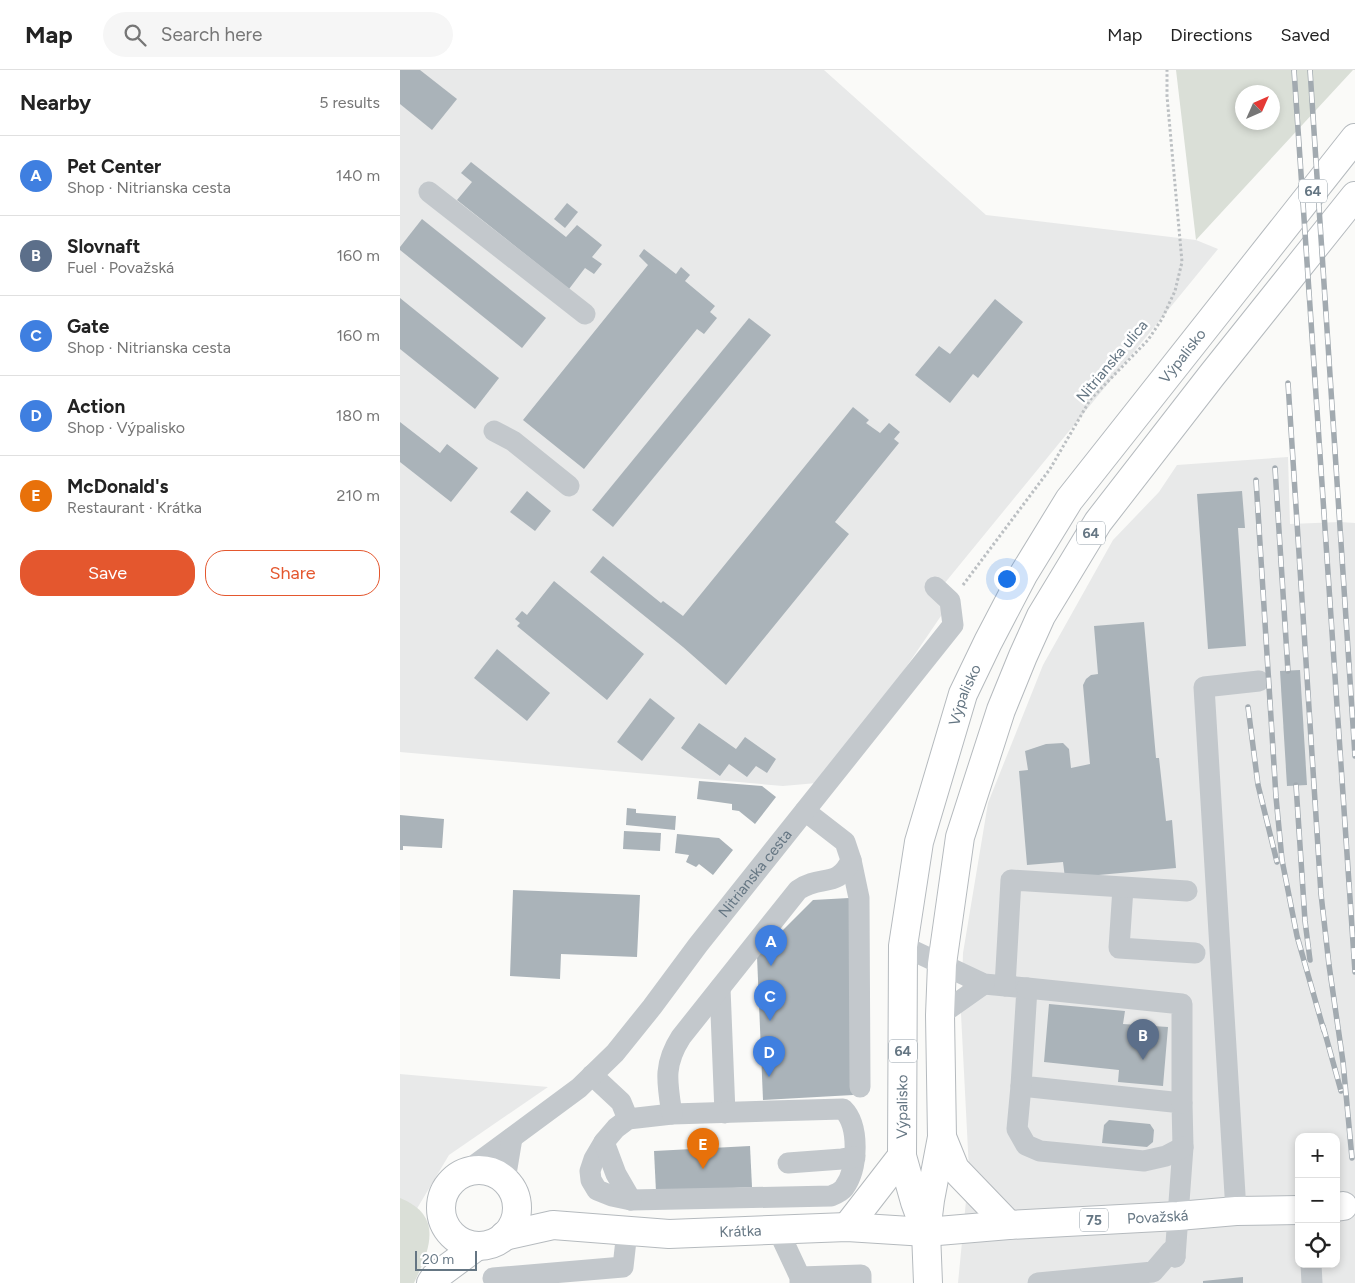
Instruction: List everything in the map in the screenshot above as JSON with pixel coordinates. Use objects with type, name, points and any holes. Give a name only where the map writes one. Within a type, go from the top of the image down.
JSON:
[{"type":"main road","name":"Výpalisko","points":[[926,1232],[902,1156],[903,946],[919,842],[963,694],[992,633],[1023,575],[1069,500],[1355,138]]},
{"type":"main road","name":"Výpalisko","points":[[928,1283],[926,1232],[942,1137],[940,1015],[942,964],[960,837],[1001,710],[1022,656],[1041,616],[1098,522],[1355,196]]},
{"type":"main road","name":"64","points":[[942,1137],[955,1169],[1009,1225]]},
{"type":"main road","points":[[847,1227],[902,1156]]},
{"type":"main road","points":[[510,1189],[517,1212],[515,1219],[509,1231],[492,1244],[477,1246],[463,1243],[447,1230],[442,1217],[441,1202],[443,1195],[451,1182],[471,1170],[487,1171],[500,1176],[510,1189],[553,1225]]},
{"type":"main road","name":"Považská","points":[[926,1232],[1236,1211],[1295,1210]]},
{"type":"main road","name":"Krátka","points":[[504,1236],[553,1225],[669,1234],[847,1227],[926,1232]]},
{"type":"main road","points":[[433,1280],[447,1230]]},
{"type":"main road","points":[[433,1280],[477,1246]]},
{"type":"street","points":[[429,192],[584,314]]},
{"type":"street","points":[[494,431],[513,441],[569,486]]},
{"type":"street","name":"Nitrianska cesta","points":[[464,1173],[564,1100],[615,1052],[652,1008],[698,944],[953,625],[943,594]]},
{"type":"street","points":[[1236,1211],[1204,687],[1259,681]]},
{"type":"street","points":[[805,811],[845,842],[859,898],[860,1087]]},
{"type":"street","points":[[672,1114],[668,1087],[668,1065],[673,1050],[681,1037],[798,890],[807,883],[836,879],[847,870],[851,860]]},
{"type":"street","points":[[1005,986],[1011,880],[1187,891]]},
{"type":"street","points":[[1123,888],[1119,948],[1195,953]]},
{"type":"street","points":[[903,946],[984,984],[1182,1004],[1183,1147],[1174,1257],[1171,1251],[1154,1278],[1038,1283]]},
{"type":"street","points":[[940,1015],[984,984]]},
{"type":"street","points":[[720,988],[726,1113]]},
{"type":"street","points":[[1027,988],[1018,1129],[1026,1145],[1040,1151],[1144,1161],[1166,1156],[1183,1147]]},
{"type":"street","points":[[592,1075],[621,1102],[628,1119]]},
{"type":"street","points":[[1021,1086],[1182,1103]]},
{"type":"street","points":[[843,1109],[848,1114],[854,1130],[855,1157],[845,1186],[840,1192],[831,1196],[631,1200],[616,1174],[604,1142],[616,1128],[628,1119],[672,1114],[726,1113],[843,1109]]},
{"type":"street","points":[[510,1189],[512,1138]]},
{"type":"street","points":[[788,1163],[855,1157]]},
{"type":"street","points":[[778,1230],[800,1280],[861,1275],[861,1283]]},
{"type":"street","points":[[493,1278],[623,1268],[627,1232]]},
{"type":"street","points":[[1311,1268],[1312,1283]]},
{"type":"path","name":"Nitrianska ulica","points":[[943,594],[1050,469],[1090,400],[1148,340],[1162,318],[1175,291],[1182,262],[1167,96],[1167,70]]},
{"type":"shaded area","points":[[400,70],[824,70],[986,215],[1196,240],[1218,249],[944,584],[943,613],[828,782],[783,786],[400,752]]},
{"type":"shaded area","points":[[1176,70],[1353,70],[1196,240]]},
{"type":"shaded area","points":[[1288,457],[1290,524],[1355,523],[1355,1283],[958,1283],[969,1170],[961,1014],[963,953],[988,803],[1043,665],[1113,540],[1159,492],[1177,465]]},
{"type":"shaded area","points":[[400,1074],[548,1087],[449,1155],[400,1237]]},
{"type":"shaded area","points":[[400,1198],[414,1205],[423,1214],[430,1234],[425,1258],[414,1283],[400,1283]]},
{"type":"building","points":[[400,70],[420,70],[457,99],[432,130],[400,104]]},
{"type":"building","points":[[471,162],[566,237],[577,225],[602,245],[592,257],[602,264],[594,274],[585,268],[569,289],[457,200],[472,182],[461,173]]},
{"type":"building","points":[[567,203],[578,212],[565,228],[554,219]]},
{"type":"building","points":[[422,219],[546,318],[522,348],[400,250],[400,247]]},
{"type":"building","points":[[644,249],[676,274],[681,267],[690,275],[685,281],[715,306],[710,312],[717,318],[704,334],[697,329],[584,469],[523,420],[648,265],[639,256]]},
{"type":"building","points":[[400,298],[499,378],[475,409],[400,349]]},
{"type":"building","points":[[995,299],[1023,322],[978,378],[973,374],[950,403],[915,375],[939,346],[950,354]]},
{"type":"building","points":[[749,318],[771,335],[613,527],[592,510]]},
{"type":"building","points":[[853,407],[869,420],[866,423],[880,433],[889,423],[900,432],[894,439],[899,443],[835,522],[849,534],[726,685],[683,647],[590,572],[603,556],[661,603],[663,601],[683,616]]},
{"type":"building","points":[[400,422],[440,453],[447,444],[478,468],[451,502],[400,462]]},
{"type":"building","points":[[527,491],[551,511],[535,531],[510,512]]},
{"type":"building","points":[[1242,491],[1245,528],[1238,528],[1246,646],[1208,649],[1197,494]]},
{"type":"building","points":[[554,581],[644,654],[607,700],[517,626],[520,623],[515,619],[522,611],[527,615]]},
{"type":"building","points":[[1144,622],[1156,758],[1159,758],[1166,821],[1172,820],[1176,868],[1065,878],[1063,862],[1027,865],[1019,771],[1028,770],[1025,751],[1046,744],[1063,743],[1069,749],[1071,768],[1090,764],[1083,685],[1091,675],[1098,674],[1094,626]]},
{"type":"building","points":[[497,649],[550,693],[527,721],[474,678]]},
{"type":"building","points":[[1300,670],[1307,785],[1287,786],[1280,671]]},
{"type":"building","points":[[650,698],[675,718],[642,761],[617,742]]},
{"type":"building","points":[[699,723],[736,749],[745,737],[776,759],[767,773],[756,766],[747,777],[729,764],[720,776],[681,748]]},
{"type":"building","points":[[699,781],[762,786],[776,797],[755,824],[739,811],[732,810],[732,804],[697,799]]},
{"type":"building","points":[[627,808],[636,809],[636,813],[676,816],[675,830],[626,825]]},
{"type":"building","points":[[400,815],[444,819],[442,848],[403,846],[403,850],[400,850]]},
{"type":"building","points":[[624,831],[661,833],[660,851],[623,849]]},
{"type":"building","points":[[677,834],[719,838],[733,850],[713,875],[699,864],[696,867],[686,862],[689,855],[675,853]]},
{"type":"building","points":[[513,890],[640,895],[637,957],[561,954],[560,979],[510,976]]},
{"type":"building","points":[[849,898],[853,1095],[763,1100],[757,956],[813,900]]},
{"type":"building","points":[[1049,1004],[1125,1011],[1123,1024],[1168,1027],[1163,1086],[1118,1082],[1119,1070],[1044,1062]]},
{"type":"building","points":[[1109,1120],[1150,1124],[1154,1130],[1153,1142],[1147,1147],[1102,1143],[1104,1125]]},
{"type":"building","points":[[750,1146],[752,1187],[656,1192],[654,1151]]},
{"type":"building","points":[[1243,1277],[1243,1283],[1203,1283],[1203,1281]]},
{"type":"railway","points":[[1294,70],[1355,972]]},
{"type":"railway","points":[[1310,70],[1355,756]]},
{"type":"railway","points":[[1288,383],[1321,894],[1343,1062],[1352,1158]]},
{"type":"railway","points":[[1275,468],[1288,671]]},
{"type":"railway","points":[[1256,480],[1276,797],[1282,860],[1297,936],[1324,1031]]},
{"type":"railway","points":[[1248,707],[1258,785],[1277,862]]},
{"type":"railway","points":[[1296,785],[1305,921],[1310,960]]},
{"type":"railway","points":[[1323,1026],[1341,1091]]},
{"type":"place","name":"Pet Center","points":[[771,966]]},
{"type":"place","name":"Gate","points":[[770,1021]]},
{"type":"place","name":"Slovnaft","points":[[1143,1060]]},
{"type":"place","name":"Action","points":[[769,1077]]},
{"type":"place","name":"McDonald's","points":[[703,1169]]}]
